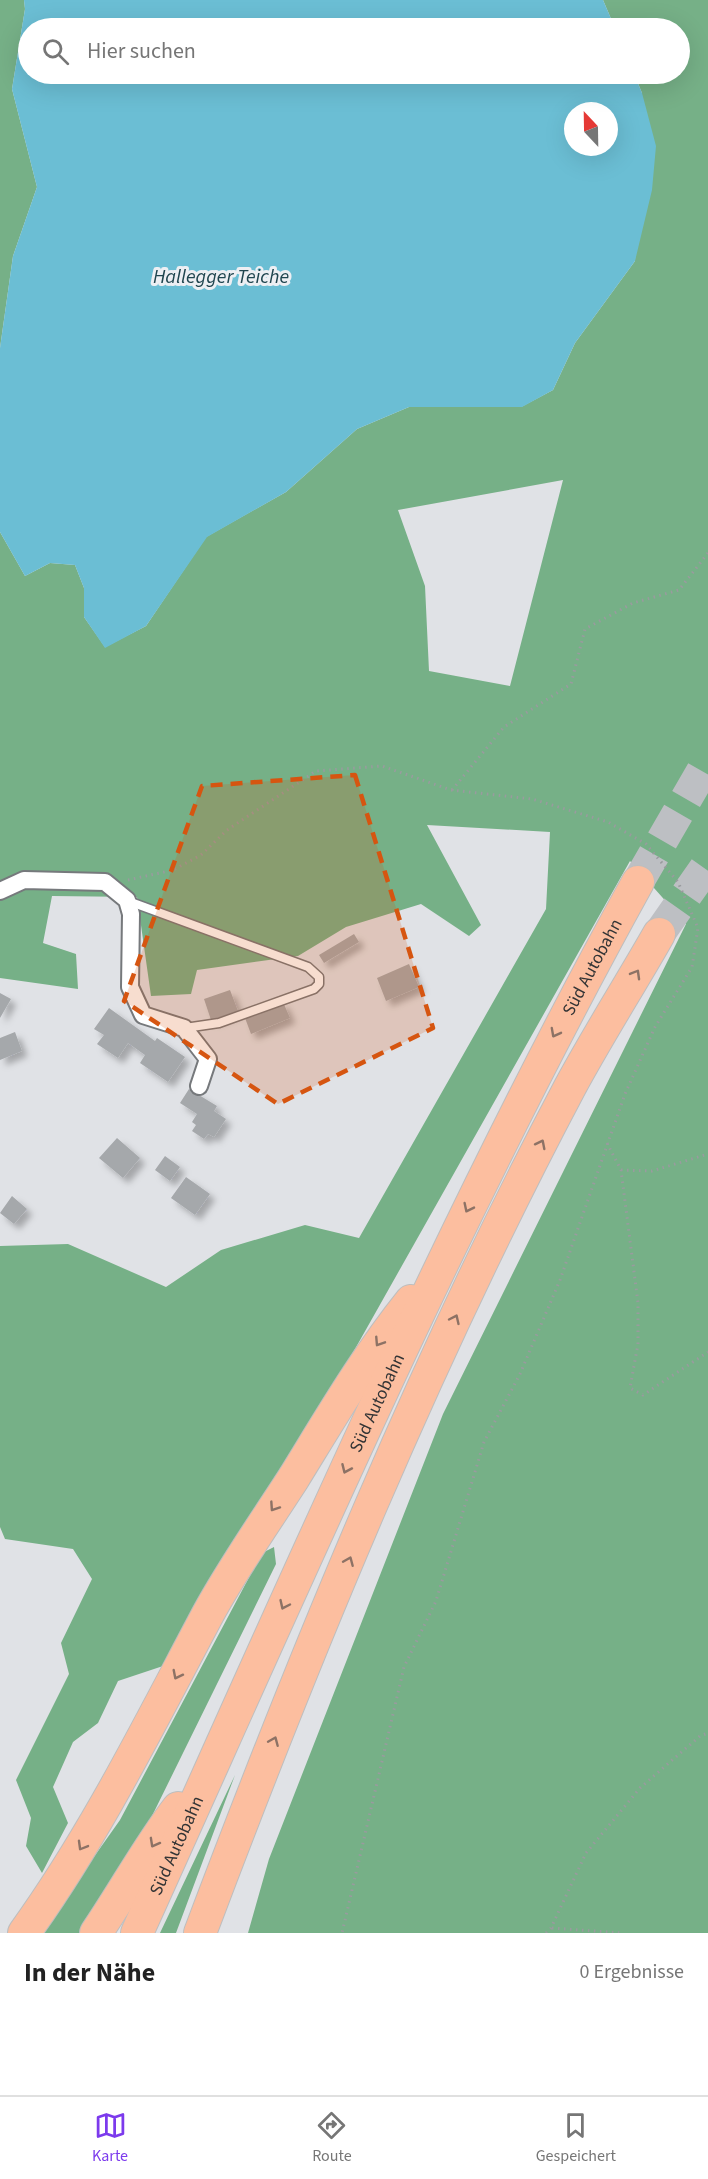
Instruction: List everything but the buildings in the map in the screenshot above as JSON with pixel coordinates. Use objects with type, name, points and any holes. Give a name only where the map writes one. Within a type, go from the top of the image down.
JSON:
[{"type":"highway","name":"Süd Autobahn","points":[[137,1933],[213,1761],[441,1263],[537,1068],[638,882]]},
{"type":"highway","name":"Süd Autobahn","points":[[200,1933],[252,1795],[362,1528],[471,1286],[571,1086],[659,934]]},
{"type":"highway","points":[[24,1933],[71,1865],[122,1778],[209,1612],[257,1533],[383,1336],[441,1263]]},
{"type":"highway","points":[[96,1933],[136,1875],[159,1834],[213,1761]]},
{"type":"highway","points":[[219,1933],[235,1881],[252,1795]]},
{"type":"street","points":[[0,891],[24,880],[105,882],[126,900],[131,914],[130,987],[142,1015],[184,1028],[208,1059],[199,1086]]},
{"type":"lane","points":[[126,900],[308,967],[320,977],[319,984],[314,989],[219,1023],[184,1028]]},
{"type":"path","points":[[451,790],[504,727],[571,684],[585,629],[633,603],[679,590],[708,553]]},
{"type":"path","points":[[607,1143],[621,1170],[638,1303],[638,1344],[630,1388],[643,1395],[708,1352]]},
{"type":"path","points":[[621,1170],[652,1171],[708,1154]]},
{"type":"path","points":[[546,1933],[551,1928],[586,1852],[640,1788],[699,1737],[708,1733]]},
{"type":"path","points":[[551,1928],[622,1933]]},
{"type":"highlighted area","points":[[355,775],[433,1028],[278,1104],[124,1001],[202,786]]},
{"type":"green space","points":[[0,0],[24,0],[24,18],[18,18],[18,52],[12,89],[37,187],[13,256],[0,348]]},
{"type":"green space","points":[[603,0],[708,0],[708,1933],[248,1933],[269,1859],[443,1414],[686,924],[630,861],[355,1349],[163,1666],[118,1681],[98,1723],[73,1742],[53,1787],[68,1823],[42,1873],[26,1846],[31,1818],[16,1780],[69,1674],[61,1643],[92,1579],[73,1549],[5,1539],[0,1527],[0,1246],[68,1244],[166,1287],[221,1250],[305,1225],[359,1238],[546,909],[550,832],[427,825],[481,925],[469,936],[421,904],[346,927],[298,956],[197,970],[191,994],[151,996],[137,897],[52,896],[43,943],[76,954],[78,989],[0,978],[0,532],[25,576],[50,563],[75,565],[84,588],[84,617],[105,647],[146,626],[206,537],[286,492],[357,429],[409,407],[521,407],[553,390],[575,343],[635,261],[642,93],[638,84],[690,84],[690,18],[611,18]],"holes":[[[563,480],[510,686],[429,671],[425,586],[398,510]]]},
{"type":"green space","points":[[274,1547],[276,1564],[152,1816],[90,1921],[81,1933],[40,1933],[120,1820],[262,1553]]},
{"type":"green space","points":[[235,1775],[176,1933],[160,1933]]},
{"type":"water","name":"Hallegger Teiche","points":[[24,0],[603,0],[611,18],[24,18]]},
{"type":"water","name":"Hallegger Teiche","points":[[18,52],[18,84],[638,84],[656,146],[652,190],[635,261],[575,343],[553,390],[522,407],[409,407],[357,429],[286,492],[207,537],[146,626],[105,648],[84,617],[84,588],[75,565],[50,563],[25,576],[0,532],[0,348],[13,256],[37,187],[12,89]]},
{"type":"tunnel","points":[[638,882],[708,761]]},
{"type":"tunnel","points":[[659,934],[708,864]]}]
